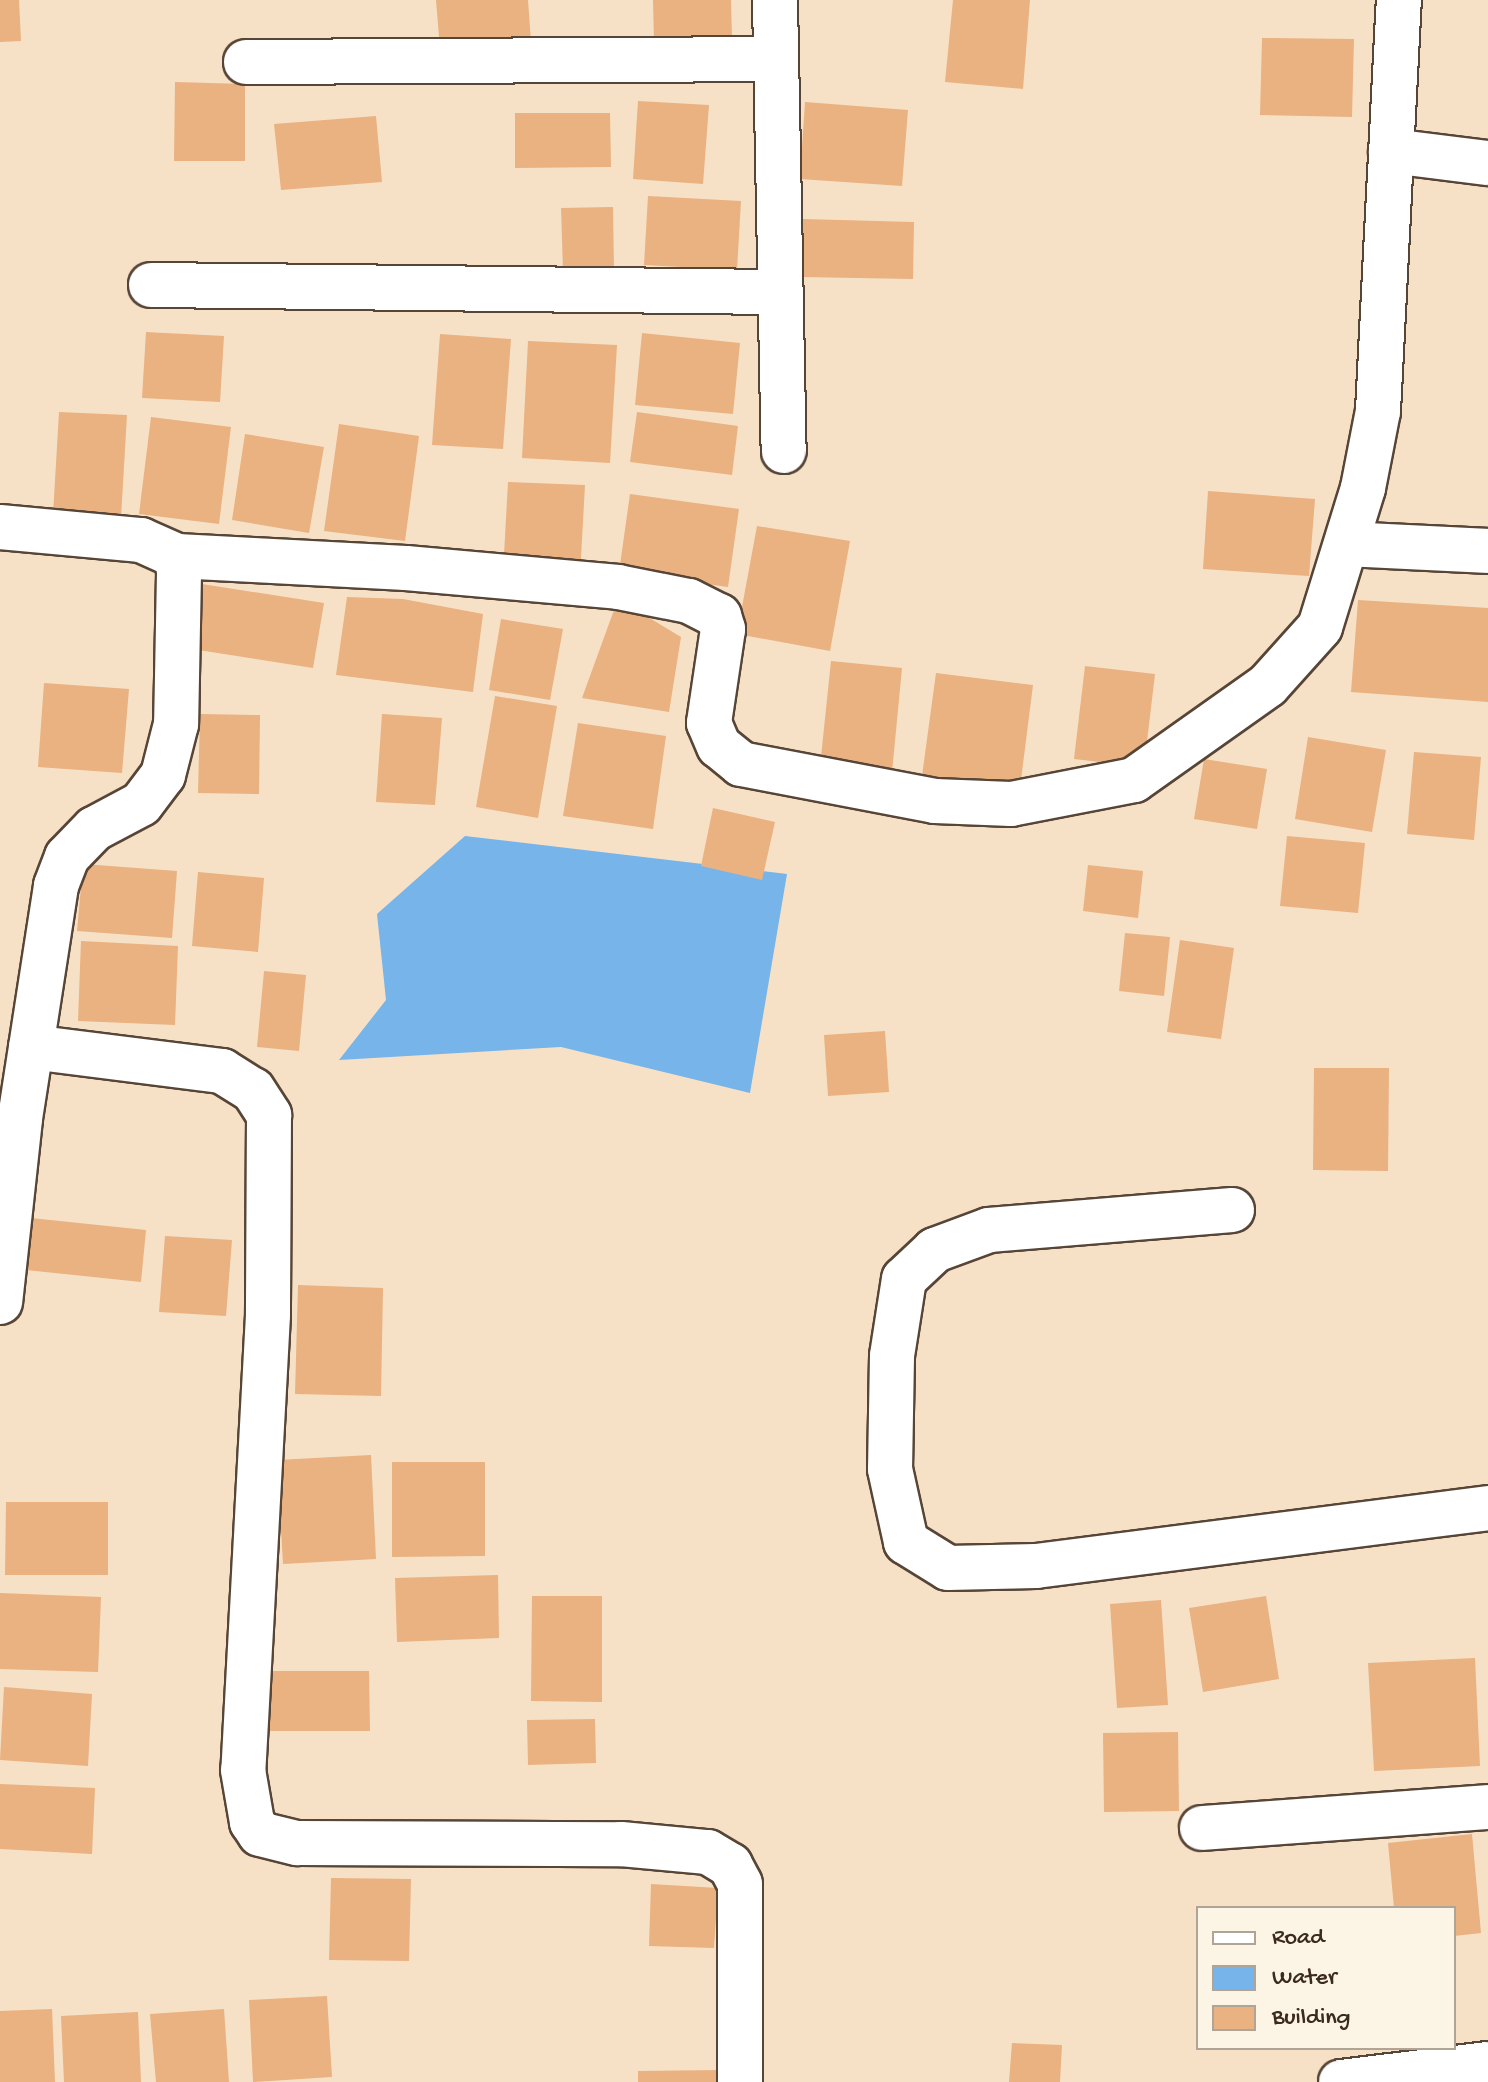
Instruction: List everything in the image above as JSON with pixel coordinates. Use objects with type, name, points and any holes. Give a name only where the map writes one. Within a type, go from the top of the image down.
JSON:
[{"type":"street","points":[[775,0],[784,451]]},
{"type":"street","points":[[0,527],[141,540],[177,556],[406,568],[618,587],[689,601],[719,616],[723,629],[709,723],[719,746],[741,764],[935,801],[1011,804],[1134,780],[1212,729],[1268,685],[1320,627],[1347,544],[1378,411],[1399,0]]},
{"type":"street","points":[[246,62],[775,59]]},
{"type":"street","points":[[1391,151],[1488,163]]},
{"type":"street","points":[[151,285],[780,292]]},
{"type":"street","points":[[1347,544],[1488,551]]},
{"type":"street","points":[[0,1302],[5,1203],[56,886],[67,857],[94,829],[141,804],[163,775],[176,724],[177,556]]},
{"type":"street","points":[[31,1047],[222,1071],[253,1090],[269,1115],[268,1315],[243,1770],[252,1822],[260,1834],[297,1843],[621,1844],[708,1852],[730,1865],[740,1884],[740,2082]]},
{"type":"street","points":[[1232,1210],[989,1230],[935,1250],[904,1279],[892,1356],[890,1469],[906,1542],[948,1568],[1036,1566],[1488,1508]]},
{"type":"street","points":[[1202,1828],[1488,1807]]},
{"type":"street","points":[[1341,2082],[1488,2064]]},
{"type":"water","points":[[465,836],[787,874],[750,1093],[561,1047],[339,1060],[386,1000],[377,914]]},
{"type":"building","points":[[0,0],[19,0],[21,41],[0,42]]},
{"type":"building","points":[[436,0],[528,0],[531,42],[440,49]]},
{"type":"building","points":[[653,0],[731,0],[732,38],[654,41]]},
{"type":"building","points":[[953,0],[1030,0],[1023,89],[945,82]]},
{"type":"building","points":[[1262,38],[1354,39],[1352,117],[1260,115]]},
{"type":"building","points":[[175,82],[245,84],[245,161],[174,161]]},
{"type":"building","points":[[638,101],[709,105],[703,184],[633,179]]},
{"type":"building","points":[[805,102],[908,110],[902,186],[800,179]]},
{"type":"building","points":[[515,113],[610,113],[611,167],[515,168]]},
{"type":"building","points":[[376,116],[382,182],[281,190],[274,124]]},
{"type":"building","points":[[648,196],[741,201],[737,270],[644,265]]},
{"type":"building","points":[[613,207],[614,271],[563,272],[561,208]]},
{"type":"building","points":[[803,219],[914,222],[913,279],[802,277]]},
{"type":"building","points":[[146,332],[224,336],[220,402],[142,398]]},
{"type":"building","points":[[642,333],[740,343],[733,414],[635,405]]},
{"type":"building","points":[[440,334],[511,339],[503,449],[432,445]]},
{"type":"building","points":[[528,341],[617,345],[610,463],[522,458]]},
{"type":"building","points":[[59,412],[127,415],[121,518],[53,515]]},
{"type":"building","points":[[637,412],[738,426],[732,475],[630,462]]},
{"type":"building","points":[[151,417],[231,427],[219,524],[139,514]]},
{"type":"building","points":[[339,424],[419,436],[405,541],[324,531]]},
{"type":"building","points":[[245,434],[324,447],[309,533],[232,520]]},
{"type":"building","points":[[508,482],[585,485],[580,576],[503,573]]},
{"type":"building","points":[[1208,491],[1315,499],[1309,576],[1203,569]]},
{"type":"building","points":[[630,494],[739,509],[728,587],[619,572]]},
{"type":"building","points":[[757,526],[850,541],[830,651],[737,634]]},
{"type":"building","points":[[202,584],[324,603],[313,668],[192,649]]},
{"type":"building","points":[[347,597],[403,599],[483,614],[473,692],[336,675]]},
{"type":"building","points":[[618,599],[681,637],[669,712],[582,698]]},
{"type":"building","points":[[1358,600],[1488,608],[1488,702],[1351,692]]},
{"type":"building","points":[[501,619],[563,629],[550,700],[489,690]]},
{"type":"building","points":[[831,661],[902,668],[891,783],[819,776]]},
{"type":"building","points":[[1085,666],[1155,674],[1144,767],[1074,759]]},
{"type":"building","points":[[936,673],[1033,685],[1020,788],[922,776]]},
{"type":"building","points":[[44,683],[129,689],[122,773],[38,767]]},
{"type":"building","points":[[495,696],[557,706],[538,818],[476,807]]},
{"type":"building","points":[[200,714],[260,715],[259,794],[198,793]]},
{"type":"building","points":[[382,714],[442,718],[435,805],[376,802]]},
{"type":"building","points":[[578,723],[666,736],[653,829],[563,816]]},
{"type":"building","points":[[1308,737],[1386,750],[1372,832],[1295,819]]},
{"type":"building","points":[[1414,752],[1481,757],[1474,840],[1407,834]]},
{"type":"building","points":[[1204,759],[1267,769],[1257,829],[1194,819]]},
{"type":"building","points":[[713,808],[775,822],[762,880],[701,866]]},
{"type":"building","points":[[1287,836],[1365,843],[1358,913],[1280,906]]},
{"type":"building","points":[[83,864],[177,871],[172,938],[77,931]]},
{"type":"building","points":[[1088,865],[1143,871],[1138,918],[1083,911]]},
{"type":"building","points":[[198,872],[264,878],[258,952],[192,946]]},
{"type":"building","points":[[1125,933],[1170,937],[1164,996],[1119,991]]},
{"type":"building","points":[[1180,940],[1234,948],[1221,1039],[1167,1032]]},
{"type":"building","points":[[81,941],[178,946],[175,1025],[78,1021]]},
{"type":"building","points":[[264,971],[306,975],[299,1051],[257,1047]]},
{"type":"building","points":[[885,1031],[889,1092],[828,1096],[824,1035]]},
{"type":"building","points":[[1314,1068],[1389,1068],[1388,1171],[1313,1170]]},
{"type":"building","points":[[31,1218],[146,1230],[141,1282],[26,1270]]},
{"type":"building","points":[[165,1236],[232,1240],[226,1316],[159,1312]]},
{"type":"building","points":[[298,1285],[383,1288],[381,1396],[295,1394]]},
{"type":"building","points":[[371,1455],[376,1559],[283,1564],[277,1460]]},
{"type":"building","points":[[392,1462],[485,1462],[485,1556],[392,1557]]},
{"type":"building","points":[[6,1502],[108,1502],[108,1575],[5,1575]]},
{"type":"building","points":[[498,1575],[499,1638],[397,1642],[395,1578]]},
{"type":"building","points":[[0,1593],[101,1597],[98,1672],[0,1669]]},
{"type":"building","points":[[532,1596],[602,1596],[602,1702],[531,1701]]},
{"type":"building","points":[[1266,1596],[1279,1679],[1203,1692],[1189,1608]]},
{"type":"building","points":[[1161,1600],[1168,1705],[1117,1708],[1110,1604]]},
{"type":"building","points":[[1475,1658],[1480,1766],[1374,1771],[1368,1663]]},
{"type":"building","points":[[269,1671],[369,1671],[370,1731],[269,1731]]},
{"type":"building","points":[[4,1687],[92,1694],[88,1766],[0,1760]]},
{"type":"building","points":[[595,1719],[596,1763],[528,1765],[527,1720]]},
{"type":"building","points":[[1178,1732],[1179,1811],[1104,1812],[1103,1733]]},
{"type":"building","points":[[0,1784],[95,1788],[92,1854],[0,1849]]},
{"type":"building","points":[[1472,1834],[1481,1933],[1456,1936],[1456,1906],[1394,1906],[1388,1843]]},
{"type":"building","points":[[331,1878],[411,1879],[409,1961],[329,1960]]},
{"type":"building","points":[[651,1884],[718,1888],[714,1948],[649,1946]]},
{"type":"building","points":[[327,1996],[332,2077],[253,2082],[249,2000]]},
{"type":"building","points":[[52,2009],[55,2082],[0,2082],[0,2011]]},
{"type":"building","points":[[224,2009],[229,2082],[156,2082],[150,2014]]},
{"type":"building","points":[[138,2012],[141,2082],[64,2082],[61,2016]]},
{"type":"building","points":[[1012,2043],[1062,2045],[1060,2082],[1009,2082]]},
{"type":"building","points":[[720,2070],[720,2082],[638,2082],[638,2071]]}]
